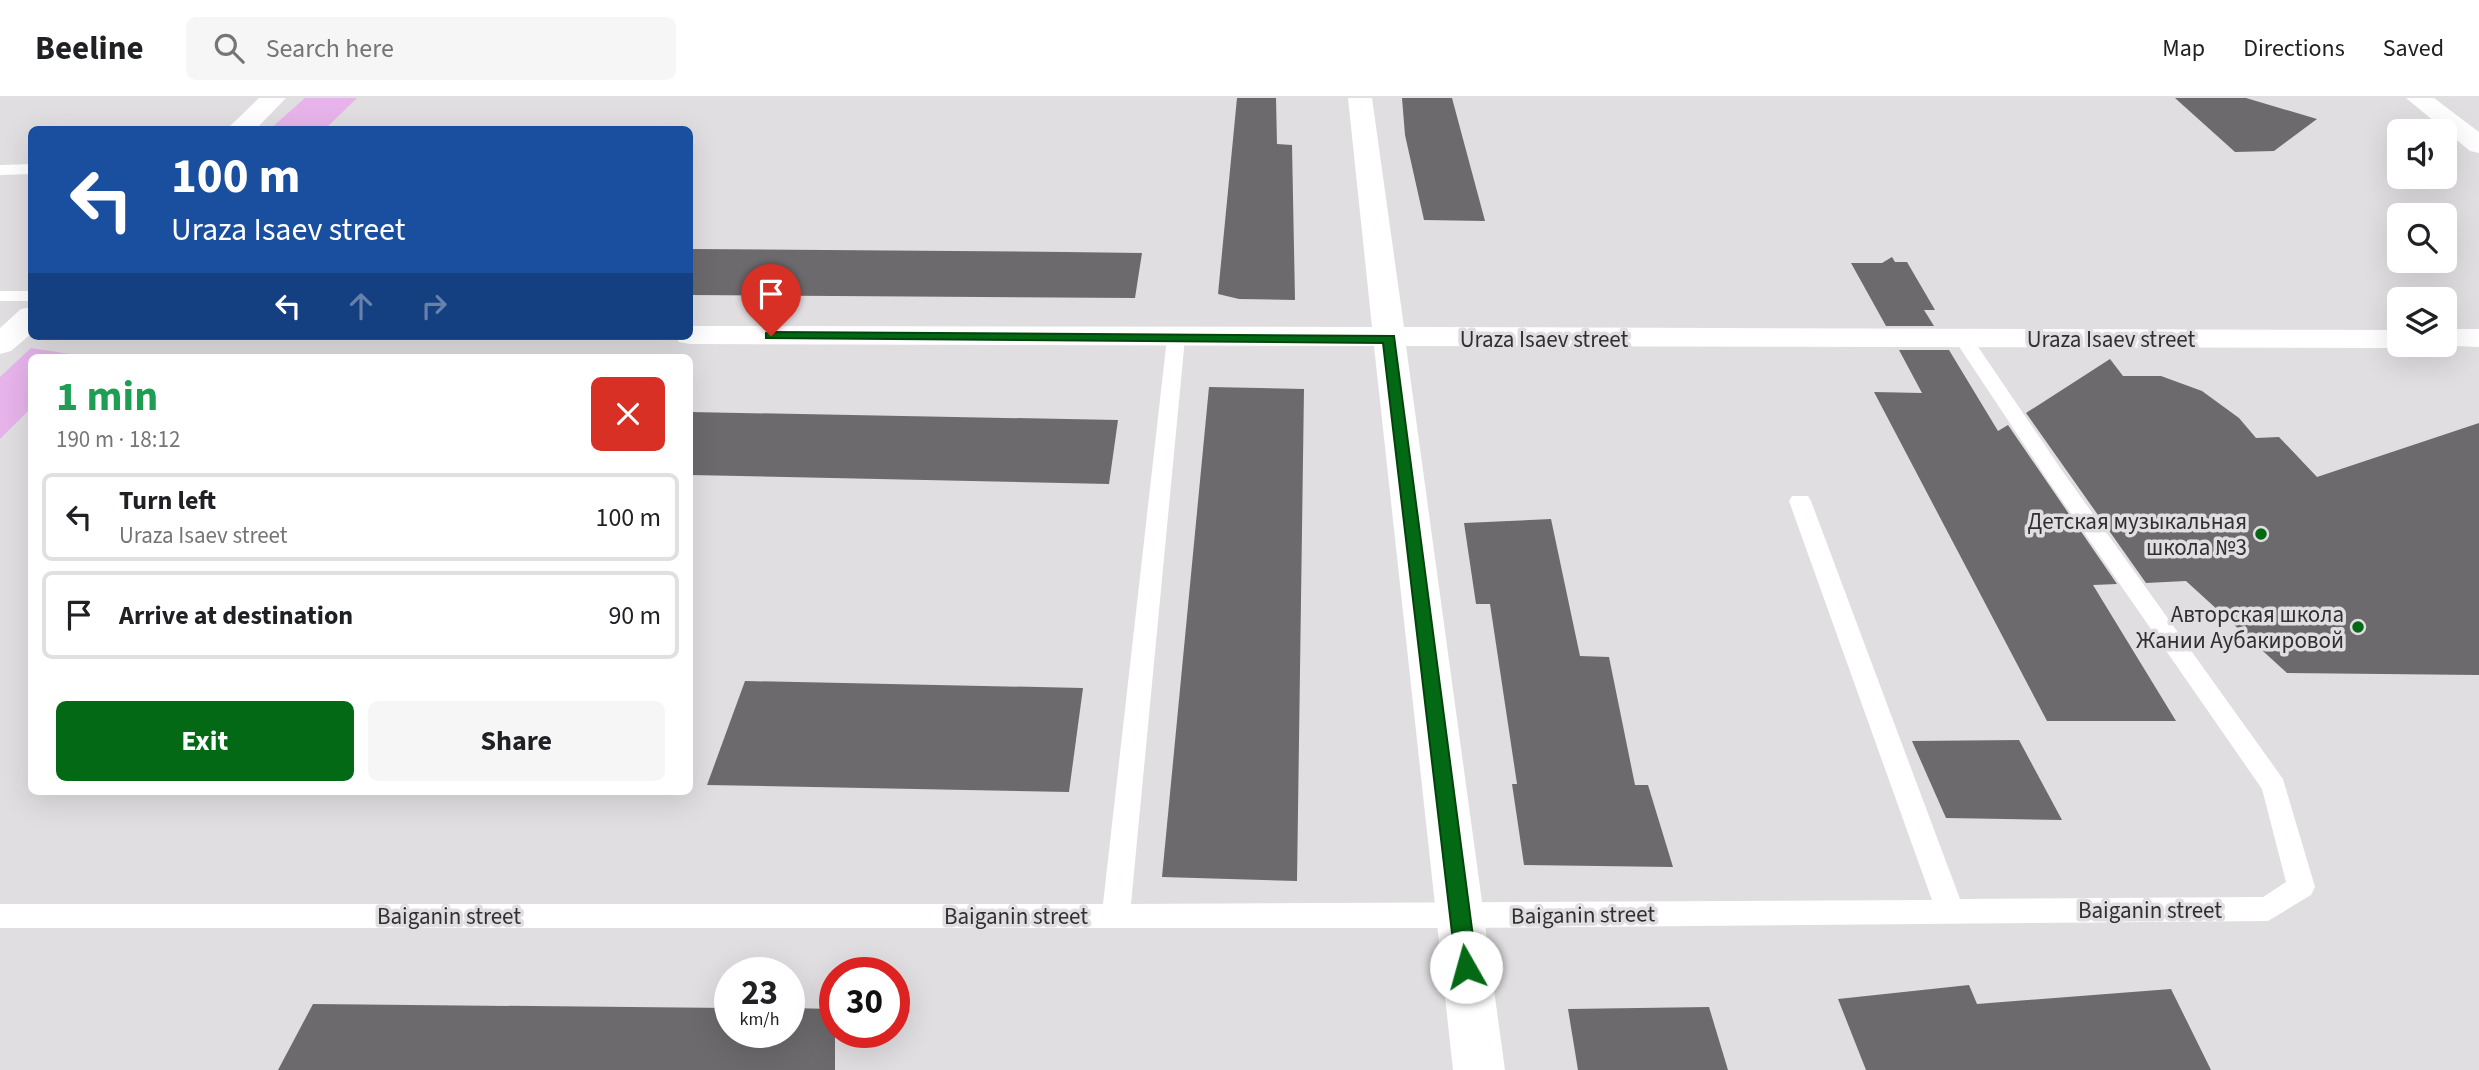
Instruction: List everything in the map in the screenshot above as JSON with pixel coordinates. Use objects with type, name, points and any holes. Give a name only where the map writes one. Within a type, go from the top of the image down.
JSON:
[{"type":"street","points":[[243,126],[274,98]]},
{"type":"street","points":[[1360,98],[1479,1070]]},
{"type":"street","points":[[2418,98],[2479,145]]},
{"type":"street","name":"Uraza Isaev street","points":[[693,335],[1390,339],[2387,338]]},
{"type":"street","points":[[2457,338],[2479,338]]},
{"type":"lane","points":[[0,170],[28,169]]},
{"type":"lane","points":[[0,296],[28,296]]},
{"type":"lane","points":[[1116,916],[1176,338]]},
{"type":"lane","name":"Baiganin street","points":[[0,916],[1460,916],[2268,909],[2301,887],[2274,786],[2056,477],[1963,339]]},
{"type":"lane","points":[[1800,501],[1950,911]]},
{"type":"shaded area","points":[[305,98],[357,98],[328,126],[273,126]]},
{"type":"shaded area","points":[[31,348],[70,354],[28,354],[28,411],[0,439],[0,377]]},
{"type":"building","points":[[1237,98],[1276,98],[1277,144],[1292,145],[1295,300],[1239,299],[1218,294]]},
{"type":"building","points":[[1402,98],[1452,98],[1485,221],[1424,220],[1405,135]]},
{"type":"building","points":[[2175,98],[2246,98],[2317,119],[2274,151],[2235,152]]},
{"type":"building","points":[[693,249],[1142,253],[1135,298],[693,295]]},
{"type":"building","points":[[1892,257],[1895,262],[1907,262],[1935,310],[1924,310],[1934,326],[1886,326],[1851,263],[1882,263]]},
{"type":"building","points":[[1899,350],[1949,350],[1998,431],[2008,425],[2117,584],[2093,585],[2176,721],[2047,721],[1874,392],[1922,393]]},
{"type":"building","points":[[2110,359],[2123,376],[2161,376],[2202,391],[2239,418],[2256,438],[2279,437],[2317,477],[2479,423],[2479,675],[2287,673],[2186,581],[2146,583],[2026,413]]},
{"type":"building","points":[[1209,387],[1304,389],[1297,881],[1162,877]]},
{"type":"building","points":[[693,412],[1118,420],[1109,484],[693,475]]},
{"type":"building","points":[[1551,519],[1580,656],[1609,657],[1635,785],[1648,785],[1673,867],[1524,865],[1512,784],[1517,784],[1490,604],[1476,604],[1464,523]]},
{"type":"building","points":[[745,681],[1083,688],[1069,792],[707,785]]},
{"type":"building","points":[[2019,740],[2062,820],[1946,818],[1912,741]]},
{"type":"building","points":[[1969,985],[1977,1004],[2171,989],[2211,1070],[1866,1070],[1838,999]]},
{"type":"building","points":[[313,1004],[714,1008],[714,1048],[805,1048],[805,1008],[819,1009],[819,1048],[835,1048],[835,1070],[278,1070]]},
{"type":"building","points":[[1709,1007],[1728,1070],[1578,1070],[1568,1009]]},
{"type":"place","name":"Детская музыкальная школа №3","points":[[2261,534]]},
{"type":"place","name":"Авторская школа Жании Аубакировой","points":[[2358,627]]},
{"type":"route","points":[[771,336],[1390,339],[1466,967]]}]
